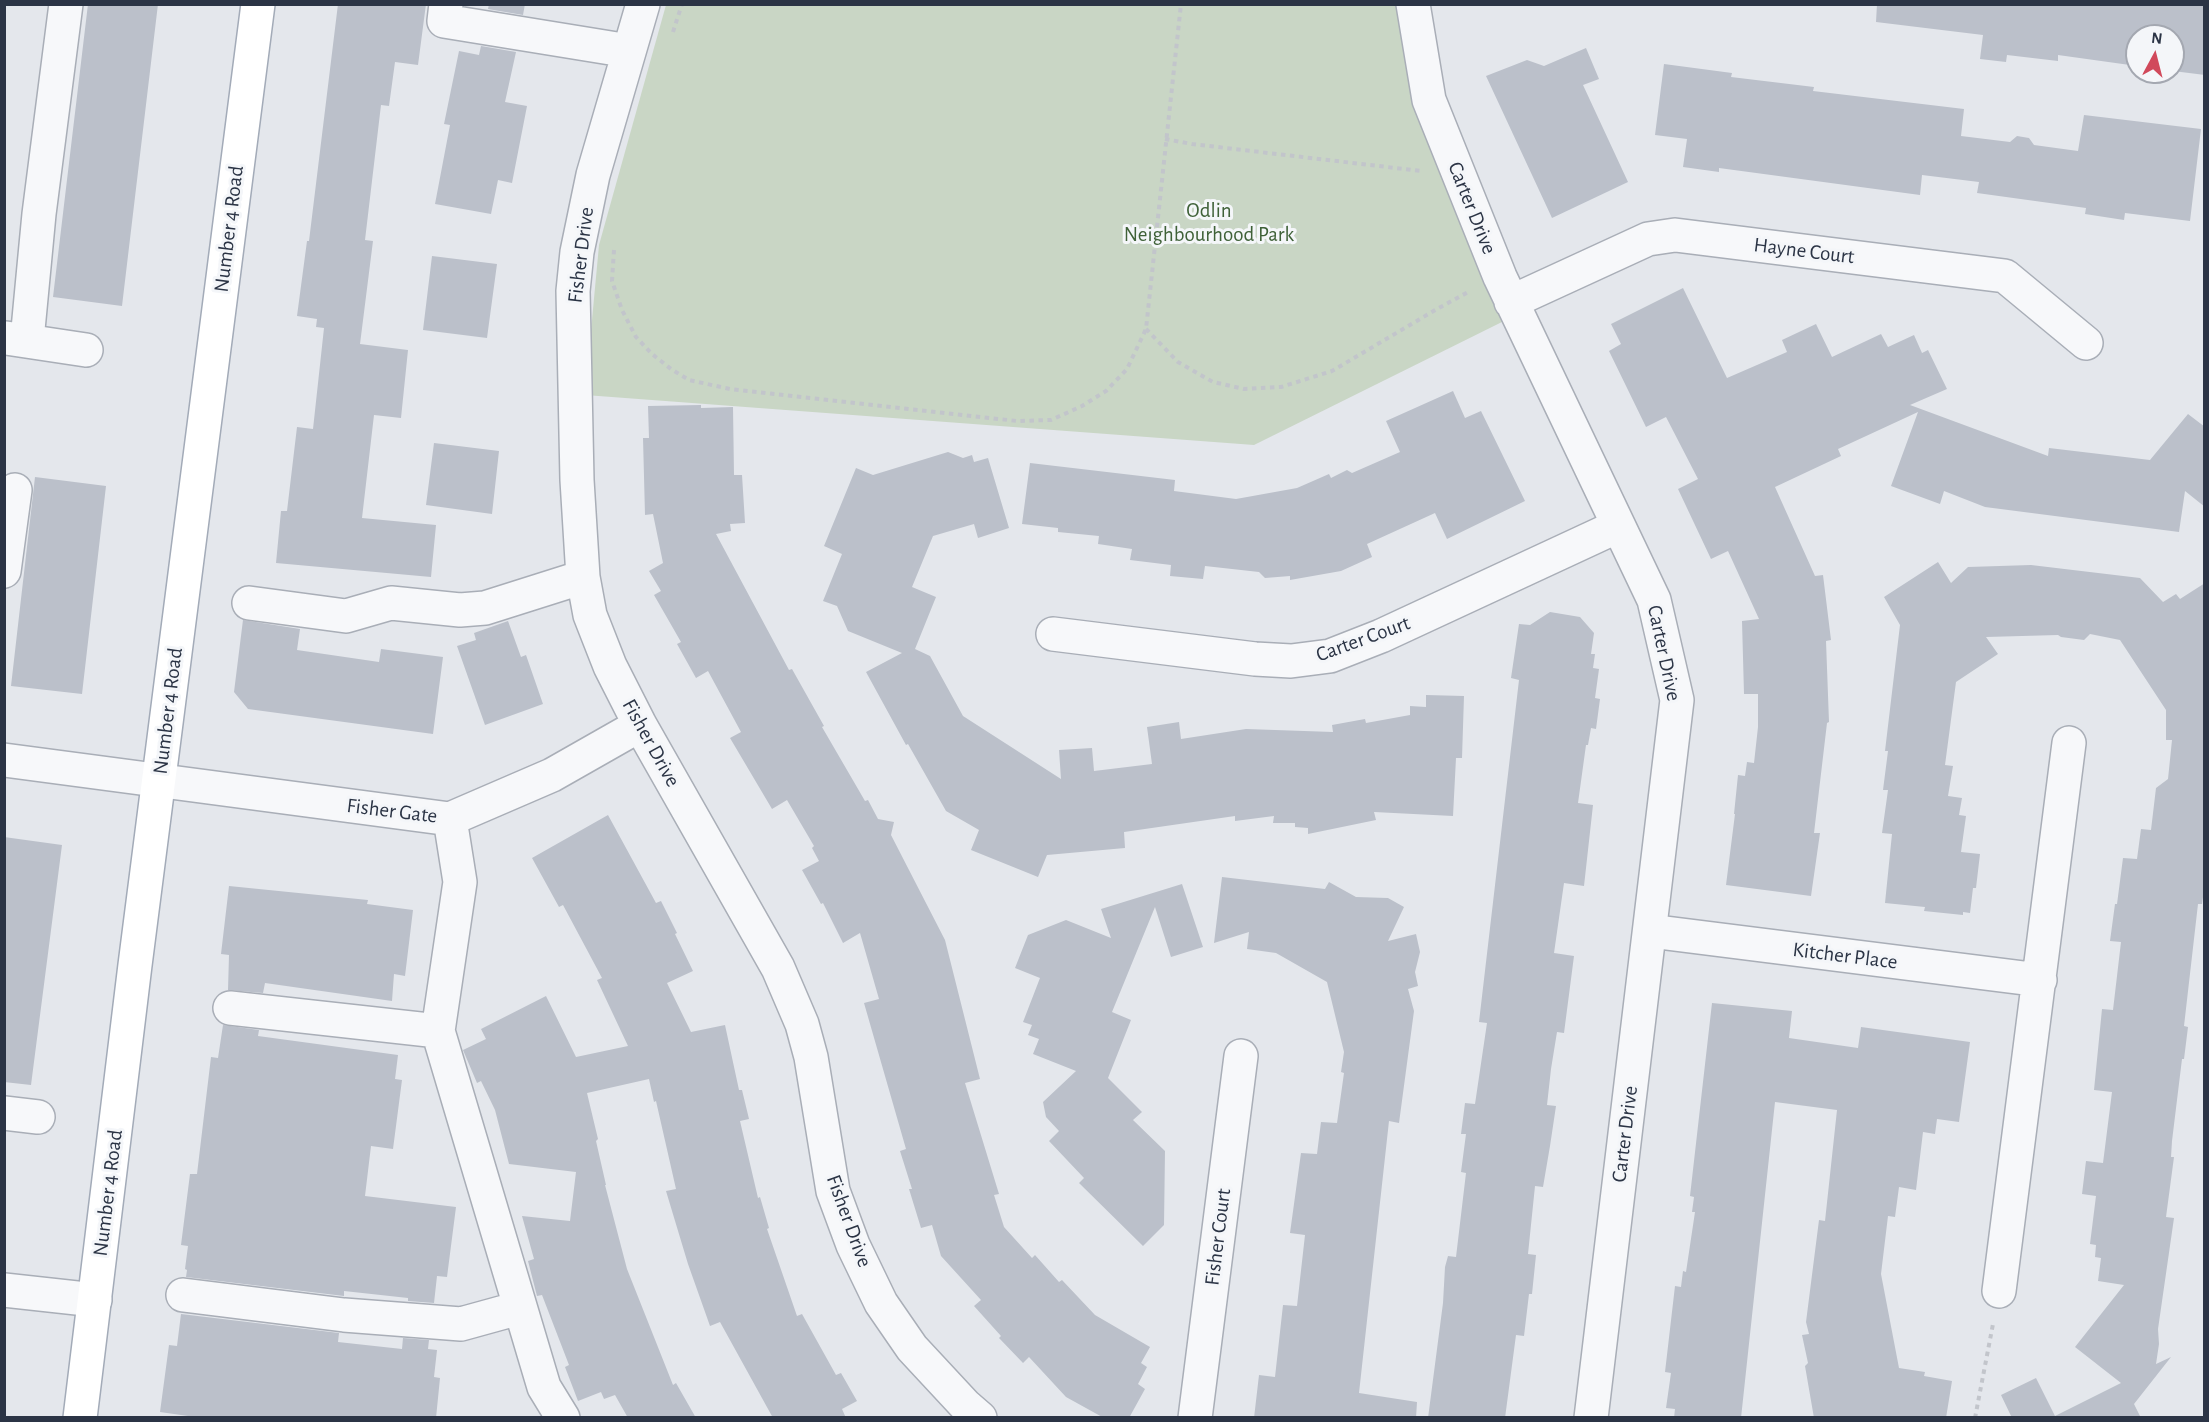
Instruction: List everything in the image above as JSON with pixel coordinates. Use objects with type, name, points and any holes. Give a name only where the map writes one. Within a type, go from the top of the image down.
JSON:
[{"type":"main road","name":"Number 4 Road","points":[[80,1418],[258,4]]},
{"type":"street","points":[[66,4],[39,214],[16,339],[86,350]]},
{"type":"street","points":[[446,4],[444,21],[629,51]]},
{"type":"street","name":"Fisher Drive","points":[[643,4],[593,176],[573,291],[577,480],[583,577],[590,615],[610,666],[640,725],[778,968],[802,1024],[811,1057],[833,1191],[853,1245],[881,1303],[912,1348],[980,1418]]},
{"type":"street","name":"Carter Drive","points":[[1413,4],[1429,100],[1455,169],[1505,289],[1654,600],[1677,700],[1591,1418]]},
{"type":"street","name":"Hayne Court","points":[[1505,289],[1648,239],[1675,235],[2005,276],[2086,343]]},
{"type":"street","points":[[4,571],[15,490]]},
{"type":"street","name":"Carter Court","points":[[1053,634],[1291,662],[1330,656],[1391,631],[1618,526]]},
{"type":"street","points":[[249,603],[346,616],[391,603],[460,610],[485,608],[583,577]]},
{"type":"street","name":"Fisher Gate","points":[[4,760],[450,819],[552,775],[640,725]]},
{"type":"street","points":[[1999,1291],[2069,743]]},
{"type":"street","points":[[450,819],[460,882],[438,1031],[544,1387],[563,1418]]},
{"type":"street","name":"Kitcher Place","points":[[1650,931],[2040,980]]},
{"type":"street","points":[[230,1008],[438,1031]]},
{"type":"street","name":"Fisher Court","points":[[1195,1418],[1241,1056]]},
{"type":"street","points":[[4,1113],[38,1117]]},
{"type":"street","points":[[4,1290],[95,1300]]},
{"type":"street","points":[[183,1294],[344,1315],[461,1324],[519,1308]]},
{"type":"path","points":[[671,37],[682,4]]},
{"type":"path","points":[[615,241],[612,281],[622,310],[636,337],[652,354],[689,380],[730,389],[1017,421],[1051,420],[1082,406],[1106,391],[1127,369],[1146,329],[1181,4]]},
{"type":"path","points":[[1165,139],[1423,171],[1455,169]]},
{"type":"path","points":[[1146,329],[1178,362],[1213,382],[1244,389],[1281,387],[1332,371],[1437,309],[1505,289]]},
{"type":"path","points":[[1975,1418],[1999,1291]]},
{"type":"green space","name":"Odlin Neighbourhood Park","points":[[666,5],[1403,5],[1506,320],[1254,445],[585,395],[599,245]]},
{"type":"building","points":[[88,4],[158,4],[122,306],[53,297]]},
{"type":"building","points":[[338,4],[426,4],[418,65],[395,62],[389,106],[381,105],[365,240],[373,241],[360,344],[408,350],[401,418],[374,415],[362,518],[436,525],[431,577],[276,563],[281,511],[287,511],[297,427],[313,429],[324,328],[316,327],[317,319],[297,316],[307,241],[309,241]]},
{"type":"building","points":[[489,4],[525,4],[523,15],[488,9]]},
{"type":"building","points":[[1877,4],[2205,4],[2205,75],[2185,72],[2185,24],[2125,24],[2125,64],[2058,55],[2058,61],[2007,55],[2006,62],[1980,59],[1983,35],[1876,22]]},
{"type":"building","points":[[481,46],[516,52],[505,102],[527,106],[512,183],[498,180],[491,214],[435,204],[450,125],[444,124],[459,51],[479,55]]},
{"type":"building","points":[[1586,48],[1599,79],[1583,85],[1628,182],[1552,218],[1486,76],[1527,60],[1544,66]]},
{"type":"building","points":[[1664,64],[1732,73],[1731,77],[1814,87],[1813,91],[1964,109],[1961,136],[2010,142],[2017,136],[2029,138],[2034,145],[2078,151],[2084,115],[2201,129],[2190,221],[2125,213],[2124,220],[2085,214],[2086,208],[1977,193],[1979,182],[1922,175],[1920,195],[1719,168],[1719,172],[1683,167],[1687,139],[1655,135]]},
{"type":"building","points":[[432,256],[497,264],[487,338],[423,330]]},
{"type":"building","points":[[1683,288],[1727,378],[1787,352],[1782,340],[1816,324],[1832,357],[1881,334],[1888,347],[1914,335],[1922,353],[1928,350],[1947,389],[1910,405],[2048,456],[2049,448],[2150,460],[2188,414],[2205,427],[2205,507],[2185,491],[2179,532],[1985,507],[1944,491],[1940,504],[1891,486],[1918,412],[1838,449],[1841,456],[1775,487],[1815,576],[1823,575],[1831,640],[1826,641],[1829,722],[1827,723],[1814,833],[1820,833],[1811,896],[1726,885],[1738,775],[1745,776],[1747,762],[1754,763],[1758,727],[1758,694],[1744,694],[1742,621],[1759,619],[1728,551],[1711,559],[1678,489],[1698,479],[1666,417],[1646,427],[1609,351],[1621,344],[1611,324]]},
{"type":"building","points":[[1453,391],[1465,418],[1481,411],[1525,501],[1447,539],[1435,513],[1367,544],[1372,557],[1341,571],[1290,580],[1290,576],[1265,578],[1259,572],[1205,566],[1203,579],[1170,576],[1171,565],[1130,560],[1132,549],[1098,544],[1099,536],[1058,532],[1058,528],[1022,524],[1030,463],[1175,480],[1174,491],[1236,499],[1297,488],[1329,474],[1331,478],[1347,470],[1352,473],[1400,452],[1386,421]]},
{"type":"building","points":[[701,405],[701,408],[733,407],[734,475],[742,475],[745,523],[730,524],[731,531],[716,534],[789,670],[792,669],[824,726],[822,727],[865,801],[868,800],[878,819],[894,822],[891,835],[945,940],[980,1079],[965,1083],[999,1194],[994,1195],[1004,1227],[1032,1258],[1035,1255],[1059,1282],[1062,1280],[1095,1315],[1150,1347],[1141,1363],[1147,1367],[1138,1384],[1145,1389],[1129,1418],[1104,1418],[1066,1397],[1029,1357],[1023,1363],[999,1338],[1001,1336],[974,1306],[981,1300],[941,1256],[932,1225],[921,1228],[900,1151],[906,1149],[864,1003],[879,999],[860,933],[843,943],[823,903],[821,904],[802,870],[819,861],[812,848],[814,846],[787,800],[772,809],[730,738],[741,732],[708,671],[696,678],[677,644],[681,642],[654,595],[661,591],[649,571],[663,563],[653,514],[645,515],[643,438],[649,438],[648,406]]},
{"type":"building","points":[[434,443],[499,451],[492,514],[426,505]]},
{"type":"building","points":[[948,452],[963,458],[972,455],[974,462],[988,458],[1009,528],[978,538],[974,524],[933,536],[912,587],[936,597],[915,649],[930,656],[963,716],[1061,779],[1059,750],[1092,748],[1094,771],[1152,764],[1147,727],[1179,722],[1181,739],[1246,729],[1333,732],[1332,725],[1365,719],[1366,723],[1410,715],[1410,706],[1426,707],[1426,695],[1464,696],[1462,758],[1456,758],[1453,816],[1374,812],[1376,820],[1308,834],[1308,828],[1295,827],[1295,823],[1273,823],[1274,816],[1235,821],[1235,816],[1124,832],[1125,848],[1047,855],[1038,877],[971,850],[979,830],[946,811],[866,672],[902,653],[848,631],[837,606],[823,601],[842,554],[824,546],[856,468],[873,475]]},
{"type":"building","points":[[35,477],[106,486],[82,694],[11,686]]},
{"type":"building","points":[[1938,562],[1951,583],[1968,567],[2031,565],[2140,578],[2163,602],[2176,594],[2180,599],[2205,583],[2205,883],[2202,904],[2198,904],[2184,1026],[2188,1027],[2172,1141],[2171,1157],[2174,1157],[2166,1217],[2174,1218],[2158,1329],[2159,1344],[2156,1364],[2171,1357],[2134,1404],[2141,1418],[2012,1418],[2001,1395],[2036,1378],[2055,1416],[2121,1383],[2075,1347],[2124,1285],[2098,1281],[2101,1258],[2095,1257],[2096,1245],[2090,1244],[2096,1196],[2082,1194],[2086,1161],[2103,1163],[2112,1092],[2094,1090],[2102,1009],[2113,1010],[2121,942],[2110,941],[2115,904],[2117,904],[2123,858],[2137,859],[2141,829],[2151,830],[2156,788],[2168,779],[2172,740],[2166,740],[2166,710],[2120,640],[2090,634],[2084,640],[2058,635],[1986,637],[1998,654],[1956,682],[1945,765],[1953,766],[1948,796],[1962,798],[1959,815],[1966,816],[1961,852],[1980,854],[1970,913],[1963,912],[1963,915],[1924,911],[1925,907],[1885,903],[1892,834],[1882,833],[1888,790],[1883,790],[1888,751],[1885,751],[1900,625],[1884,597]]},
{"type":"building","points":[[1550,612],[1580,617],[1594,633],[1591,654],[1595,654],[1593,668],[1599,669],[1595,698],[1600,699],[1596,729],[1591,728],[1588,745],[1586,745],[1578,803],[1593,805],[1584,886],[1564,883],[1554,953],[1574,956],[1564,1033],[1557,1032],[1551,1069],[1547,1105],[1556,1106],[1550,1146],[1543,1187],[1535,1186],[1528,1254],[1536,1255],[1532,1294],[1529,1294],[1524,1336],[1516,1335],[1505,1418],[1428,1418],[1443,1303],[1445,1267],[1448,1256],[1456,1257],[1466,1173],[1461,1172],[1466,1134],[1461,1134],[1465,1103],[1475,1104],[1487,1023],[1479,1022],[1519,680],[1511,678],[1519,624],[1530,625]]},
{"type":"building","points":[[243,620],[300,629],[297,650],[379,662],[381,649],[443,657],[433,734],[248,709],[234,692]]},
{"type":"building","points":[[508,621],[521,657],[526,655],[543,704],[485,725],[457,646],[476,640],[474,633]]},
{"type":"building","points":[[608,815],[656,903],[661,901],[693,971],[667,983],[691,1032],[725,1025],[739,1090],[742,1090],[749,1119],[740,1121],[758,1198],[760,1197],[769,1228],[767,1229],[797,1316],[802,1314],[836,1375],[841,1373],[857,1401],[842,1409],[846,1418],[773,1418],[720,1322],[710,1326],[666,1191],[676,1189],[649,1079],[587,1093],[598,1139],[596,1141],[605,1185],[627,1269],[673,1385],[676,1383],[696,1418],[628,1418],[615,1395],[604,1399],[601,1392],[578,1401],[565,1367],[569,1365],[542,1295],[537,1296],[528,1261],[534,1259],[522,1216],[570,1221],[576,1172],[509,1164],[495,1110],[481,1081],[477,1083],[463,1050],[486,1039],[481,1029],[546,996],[576,1057],[628,1046],[597,980],[602,978],[563,905],[559,907],[532,858]]},
{"type":"building","points":[[4,837],[62,845],[31,1085],[4,1082]]},
{"type":"building","points":[[1222,877],[1325,889],[1329,882],[1356,897],[1388,898],[1404,907],[1388,941],[1416,934],[1420,952],[1415,972],[1418,986],[1408,989],[1414,1011],[1399,1123],[1389,1121],[1359,1393],[1417,1402],[1416,1418],[1254,1418],[1259,1375],[1275,1377],[1283,1305],[1297,1306],[1305,1235],[1290,1233],[1301,1153],[1317,1154],[1321,1122],[1337,1123],[1344,1073],[1341,1072],[1344,1052],[1327,982],[1276,953],[1247,949],[1249,932],[1214,943]]},
{"type":"building","points":[[1182,884],[1203,947],[1171,957],[1155,907],[1112,1012],[1131,1020],[1108,1078],[1142,1112],[1133,1120],[1165,1151],[1164,1225],[1143,1246],[1079,1183],[1084,1178],[1049,1141],[1059,1131],[1046,1117],[1043,1102],[1076,1071],[1033,1054],[1039,1039],[1028,1035],[1032,1025],[1023,1022],[1040,978],[1015,968],[1028,935],[1066,920],[1111,938],[1101,909]]},
{"type":"building","points":[[229,886],[368,900],[367,904],[413,910],[405,976],[394,974],[392,1001],[265,983],[263,993],[228,990],[229,955],[221,954]]},
{"type":"building","points":[[1712,1003],[1792,1011],[1789,1038],[1858,1048],[1861,1027],[1970,1042],[1959,1122],[1937,1119],[1935,1134],[1923,1132],[1916,1190],[1899,1187],[1895,1217],[1888,1216],[1881,1274],[1899,1368],[1925,1372],[1924,1376],[1952,1381],[1946,1418],[1814,1418],[1805,1366],[1808,1363],[1802,1335],[1809,1334],[1806,1322],[1819,1220],[1825,1221],[1837,1110],[1775,1102],[1741,1418],[1674,1418],[1675,1409],[1666,1408],[1671,1373],[1665,1372],[1675,1286],[1681,1287],[1683,1271],[1686,1272],[1695,1212],[1692,1212],[1694,1197],[1690,1196]]},
{"type":"building","points":[[223,1025],[259,1030],[258,1036],[398,1055],[395,1079],[402,1080],[393,1149],[371,1146],[365,1196],[456,1207],[447,1277],[437,1276],[434,1303],[344,1291],[344,1296],[186,1277],[188,1246],[181,1245],[190,1174],[197,1174],[211,1057],[218,1058]]},
{"type":"building","points":[[181,1314],[339,1333],[338,1342],[402,1349],[403,1338],[429,1340],[428,1349],[437,1350],[434,1377],[440,1378],[436,1418],[202,1418],[160,1412],[169,1345],[177,1346]]}]
